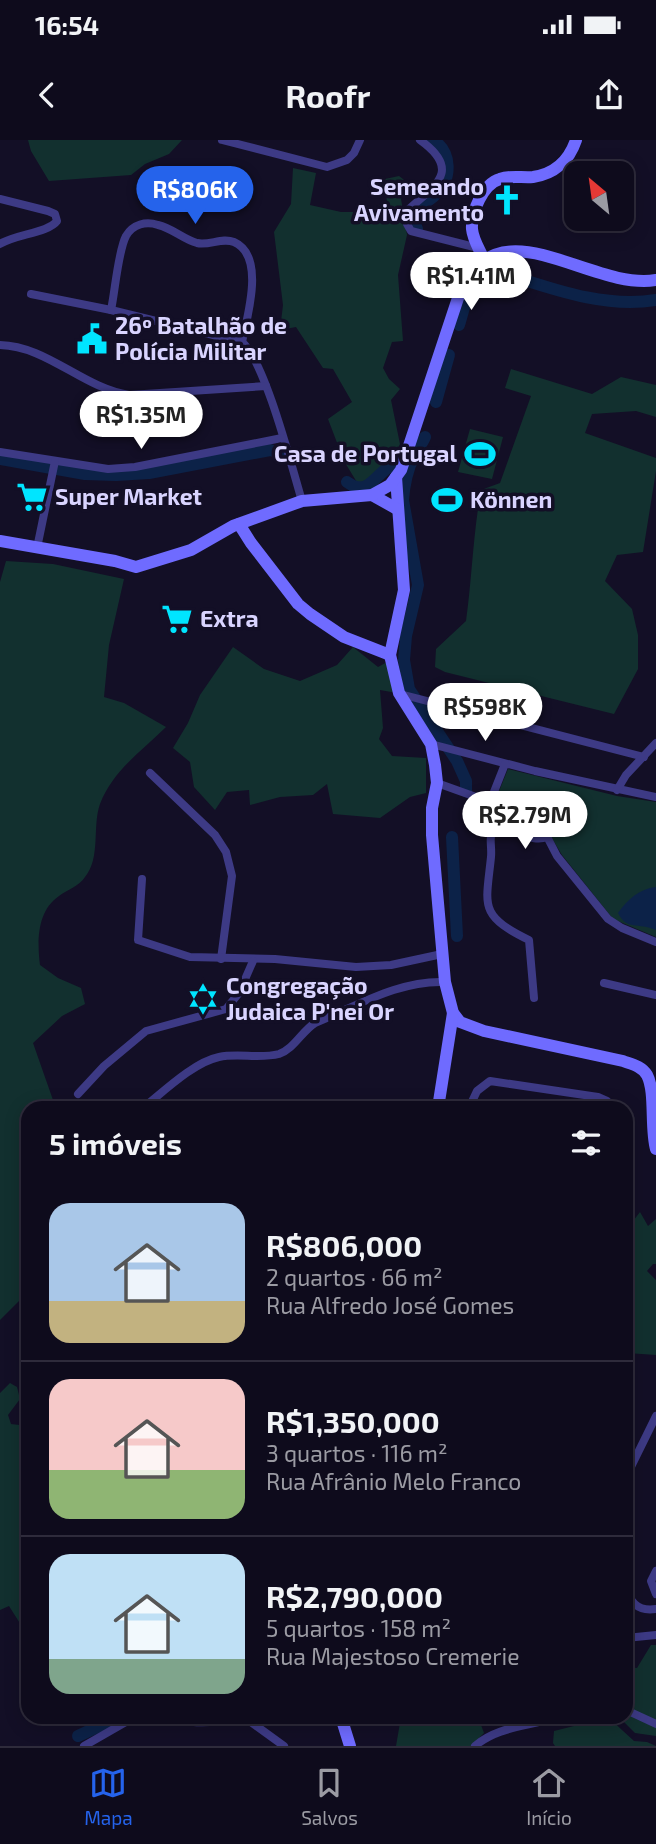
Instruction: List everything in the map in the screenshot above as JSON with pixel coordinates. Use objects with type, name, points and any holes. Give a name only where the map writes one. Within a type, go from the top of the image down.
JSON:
[{"type":"street","points":[[222,140],[327,167],[347,160],[360,140]]},
{"type":"street","points":[[420,140],[436,155],[442,175],[433,190],[409,209],[407,224],[411,231],[481,254],[519,250],[538,253],[620,280],[656,279]]},
{"type":"street","points":[[481,254],[472,230],[473,218],[489,185],[502,178],[532,177],[554,171],[572,151],[576,140]]},
{"type":"street","points":[[0,199],[48,211],[55,214],[57,220],[52,226],[13,237],[0,244]]},
{"type":"street","points":[[111,310],[125,239],[137,226],[150,223],[164,226],[200,244],[228,241],[239,245],[248,255],[251,273],[252,293],[242,342]]},
{"type":"street","points":[[114,561],[156,554],[302,502],[372,495],[390,485],[401,470],[460,292],[481,254]]},
{"type":"street","points":[[31,294],[111,310],[242,342],[254,356],[266,386],[302,502]]},
{"type":"street","points":[[0,345],[26,350],[100,387],[121,394],[141,396],[266,386]]},
{"type":"street","points":[[0,452],[108,469],[135,467],[282,438]]},
{"type":"street","points":[[37,548],[55,462]]},
{"type":"street","points":[[396,477],[404,590],[390,654],[399,693],[431,744],[437,783],[431,820],[445,982],[453,1013],[460,1022],[484,1031],[623,1061],[642,1069],[648,1076],[651,1087],[656,1149]]},
{"type":"street","points":[[372,495],[397,509]]},
{"type":"street","points":[[251,543],[262,515]]},
{"type":"street","points":[[0,541],[136,567],[191,550],[236,525]]},
{"type":"street","points":[[236,525],[298,604],[344,637],[390,654]]},
{"type":"street","points":[[399,693],[644,757]]},
{"type":"street","points":[[617,790],[626,775],[656,743]]},
{"type":"street","points":[[431,744],[505,764],[656,797]]},
{"type":"street","points":[[490,802],[505,764]]},
{"type":"street","points":[[150,773],[215,835],[226,852],[232,876],[221,959]]},
{"type":"street","points":[[437,783],[490,802],[538,824],[557,856],[608,919],[656,942]]},
{"type":"street","points":[[534,998],[529,940],[502,924],[490,911],[485,898],[486,880],[492,830],[499,828],[537,839],[547,837]]},
{"type":"street","points":[[142,879],[138,940],[190,957],[253,961],[275,959],[374,967],[442,954]]},
{"type":"street","points":[[78,1094],[104,1066],[146,1031],[226,1009],[239,993],[253,961]]},
{"type":"street","points":[[151,1101],[174,1082],[206,1062],[220,1057],[279,1054],[295,1043],[306,1029],[315,1023],[406,985],[429,981],[445,982]]},
{"type":"street","points":[[604,983],[656,995]]},
{"type":"street","points":[[439,1101],[453,1013]]},
{"type":"street","points":[[472,1101],[477,1091],[490,1081],[598,1097],[607,1101]]},
{"type":"street","points":[[633,1463],[656,1416]]},
{"type":"street","points":[[656,1571],[651,1581],[656,1594]]},
{"type":"street","points":[[633,1603],[649,1610],[656,1609]]},
{"type":"street","points":[[633,1637],[656,1635]]},
{"type":"street","points":[[633,1713],[656,1724]]},
{"type":"street","points":[[84,1746],[121,1724]]},
{"type":"street","points":[[254,1724],[284,1746]]},
{"type":"street","points":[[343,1724],[350,1746]]},
{"type":"street","points":[[475,1746],[496,1732],[537,1724]]},
{"type":"green space","points":[[28,140],[182,140],[169,154],[145,164],[131,175],[49,181],[31,151]]},
{"type":"green space","points":[[293,168],[316,173],[310,205],[341,212],[359,212],[387,203],[385,179],[399,176],[412,186],[401,199],[407,235],[398,275],[403,341],[392,342],[383,368],[389,379],[400,389],[391,400],[401,449],[384,472],[358,484],[344,461],[328,419],[352,402],[333,369],[323,368],[296,327],[280,330],[283,305],[274,232],[291,204]]},
{"type":"green space","points":[[511,369],[592,394],[621,377],[656,385],[656,417],[636,411],[592,414],[585,433],[656,458],[643,552],[617,555],[605,581],[632,609],[638,635],[638,669],[614,714],[445,672],[435,667],[436,649],[466,621],[481,490],[500,483],[531,396],[505,388]]},
{"type":"green space","name":"Casa de Portugal","points":[[470,429],[503,437],[492,479],[458,472]]},
{"type":"green space","points":[[6,561],[53,564],[124,579],[109,645],[104,697],[124,703],[166,727],[112,781],[100,804],[95,851],[90,869],[80,883],[52,902],[40,927],[40,965],[58,978],[81,988],[85,1004],[62,1016],[33,1043],[53,1100],[21,1101],[21,1297],[0,1320],[0,582]]},
{"type":"green space","points":[[233,647],[264,669],[300,681],[337,665],[353,647],[378,667],[389,661],[397,693],[380,690],[383,728],[379,739],[392,756],[426,758],[426,793],[410,797],[380,818],[333,814],[327,784],[313,795],[280,797],[250,805],[249,790],[227,792],[215,810],[194,787],[190,762],[173,748],[200,695]]},
{"type":"green space","points":[[508,769],[617,796],[656,802],[656,937],[613,919],[562,855],[541,820],[495,801]]},
{"type":"green space","points":[[640,1212],[648,1226],[656,1219],[656,1264],[647,1271],[656,1280],[656,1355],[633,1353],[633,1221]]},
{"type":"green space","points":[[10,1383],[17,1387],[20,1399],[8,1415],[11,1424],[21,1425],[21,1625],[9,1606],[0,1610],[0,1393]]},
{"type":"green space","points":[[651,1645],[656,1645],[656,1736],[635,1733],[626,1724],[633,1724],[633,1668],[637,1668]]},
{"type":"green space","points":[[400,1724],[481,1724],[484,1733],[471,1746],[396,1746]]},
{"type":"green space","points":[[582,1724],[615,1724],[634,1741],[656,1746],[555,1746],[554,1731]]},
{"type":"water","points":[[656,887],[656,930],[629,924],[621,919],[618,913],[630,899],[639,892]]},
{"type":"waterway","points":[[417,229],[414,215],[421,205],[441,188],[447,173],[447,158],[433,140]]},
{"type":"waterway","points":[[459,325],[474,283],[487,273],[496,271],[555,290],[595,299],[616,302],[656,300]]},
{"type":"waterway","points":[[436,402],[449,355]]},
{"type":"waterway","points":[[425,437],[409,467],[403,495],[418,585],[406,636],[404,660],[409,689],[457,761],[466,781],[466,791]]},
{"type":"waterway","points":[[0,459],[85,474],[116,475],[149,473],[270,450],[281,453]]},
{"type":"waterway","points":[[347,482],[355,486],[367,486],[395,464]]},
{"type":"waterway","points":[[452,837],[457,936]]},
{"type":"waterway","points":[[78,1736],[104,1724]]},
{"type":"place","name":"Semeando Avivamento","points":[[507,200]]},
{"type":"place","name":"26º Batalhão de Polícia Militar","points":[[92,339]]},
{"type":"place","name":"Casa de Portugal","points":[[480,454]]},
{"type":"place","name":"Super Market","points":[[32,497]]},
{"type":"place","name":"Können","points":[[447,500]]},
{"type":"place","name":"Extra","points":[[177,619]]},
{"type":"place","name":"Congregação Judaica P'nei Or","points":[[203,999]]}]
